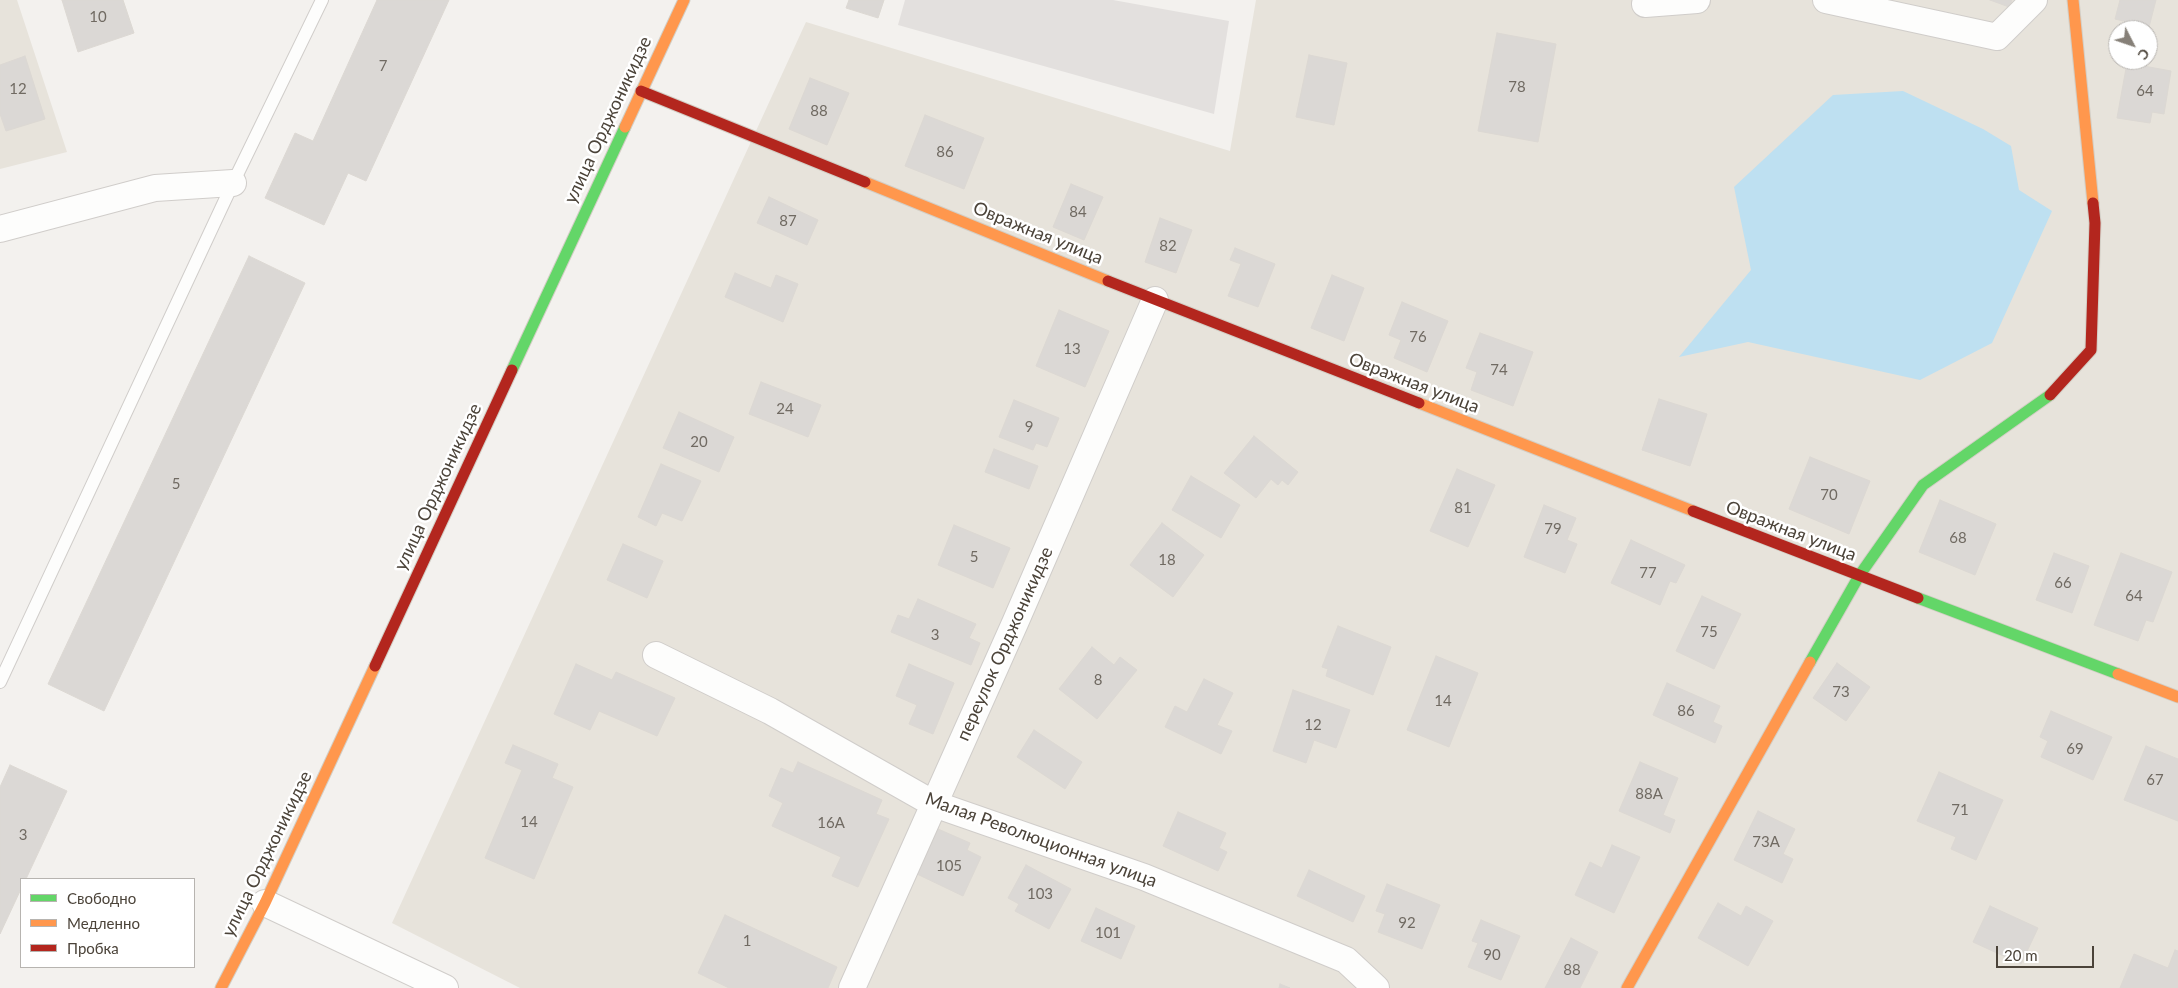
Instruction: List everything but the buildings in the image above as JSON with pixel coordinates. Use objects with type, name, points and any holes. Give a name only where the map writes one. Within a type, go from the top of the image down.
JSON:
[{"type":"street","name":"улица Орджоникидзе","points":[[221,988],[265,903],[684,0]]},
{"type":"street","points":[[1645,4],[1697,0]]},
{"type":"street","points":[[1826,0],[1998,38],[2034,0]]},
{"type":"street","points":[[1627,988],[1859,576],[1923,485],[2049,396],[2091,350],[2095,223],[2073,0]]},
{"type":"street","name":"Овражная улица","points":[[641,91],[1155,300],[1859,576],[2178,697]]},
{"type":"street","points":[[0,229],[155,188],[233,183]]},
{"type":"street","name":"переулок Орджоникидзе","points":[[852,988],[1155,300]]},
{"type":"street","name":"Малая Революционная улица","points":[[656,654],[770,711],[934,804],[1144,877],[1346,960],[1376,988]]},
{"type":"street","points":[[265,903],[445,988]]},
{"type":"lane","points":[[0,682],[233,183],[322,0]]},
{"type":"shaded area","points":[[0,0],[17,0],[67,152],[0,169]]},
{"type":"shaded area","points":[[905,0],[1113,0],[1229,21],[1214,114],[898,25]]},
{"type":"shaded area","points":[[1256,0],[2178,0],[2178,988],[520,988],[392,923],[806,22],[1230,151]]},
{"type":"water","points":[[1903,91],[1983,129],[2011,146],[2019,190],[2052,211],[1992,343],[1920,380],[1748,342],[1679,357],[1751,270],[1734,187],[1833,95]]},
{"type":"traffic: fast","points":[[512,370],[625,127]]},
{"type":"traffic: fast","points":[[1810,662],[1859,576],[1923,485],[2050,395]]},
{"type":"traffic: fast","points":[[1918,598],[2118,674]]},
{"type":"traffic: slow","points":[[625,127],[684,0]]},
{"type":"traffic: slow","points":[[2073,0],[2093,203]]},
{"type":"traffic: slow","points":[[865,182],[1108,281]]},
{"type":"traffic: slow","points":[[1419,403],[1693,511]]},
{"type":"traffic: slow","points":[[1627,988],[1810,662]]},
{"type":"traffic: slow","points":[[221,988],[265,903],[375,666]]},
{"type":"traffic: slow","points":[[2118,674],[2178,697]]},
{"type":"traffic: jam","points":[[641,91],[865,182]]},
{"type":"traffic: jam","points":[[2050,395],[2091,350],[2095,223],[2093,203]]},
{"type":"traffic: jam","points":[[1108,281],[1419,403]]},
{"type":"traffic: jam","points":[[375,666],[512,370]]},
{"type":"traffic: jam","points":[[1693,511],[1918,598]]}]
